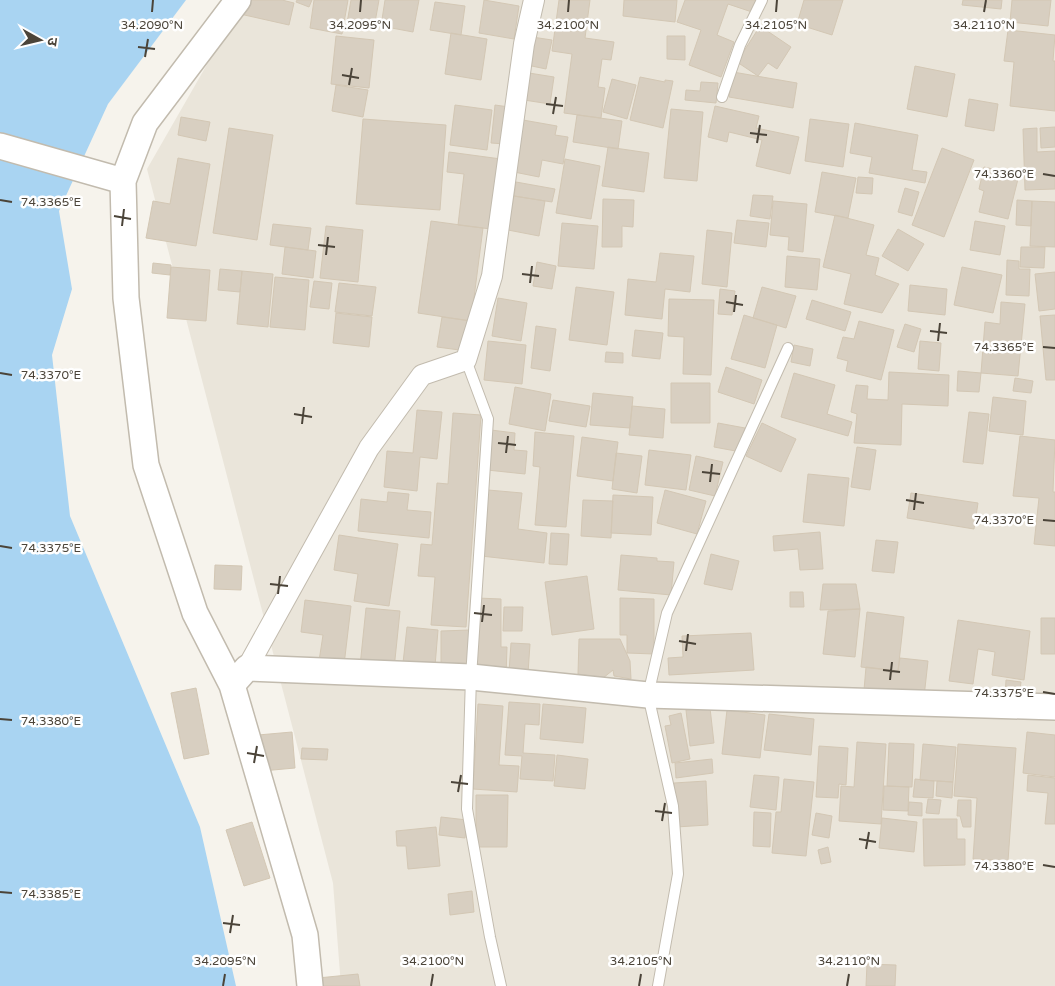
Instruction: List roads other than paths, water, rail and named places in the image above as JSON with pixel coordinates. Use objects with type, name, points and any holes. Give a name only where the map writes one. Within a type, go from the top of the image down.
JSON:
[{"type":"street","points":[[238,0],[145,123],[123,181],[126,298],[146,465],[195,613],[240,677],[305,935],[310,986]]},
{"type":"street","points":[[240,677],[369,448],[422,375],[466,360],[492,276],[524,44],[534,0]]},
{"type":"street","points":[[0,146],[123,181]]},
{"type":"street","points":[[240,677],[471,677],[648,695],[1055,707]]},
{"type":"lane","points":[[722,97],[740,44],[762,0]]},
{"type":"lane","points":[[658,986],[678,874],[672,806],[648,695],[667,613],[788,348]]},
{"type":"lane","points":[[466,360],[488,419],[471,677],[467,809],[501,986]]},
{"type":"water","points":[[0,0],[186,0],[108,104],[59,211],[72,289],[52,355],[70,516],[200,827],[236,986],[0,986]]}]
